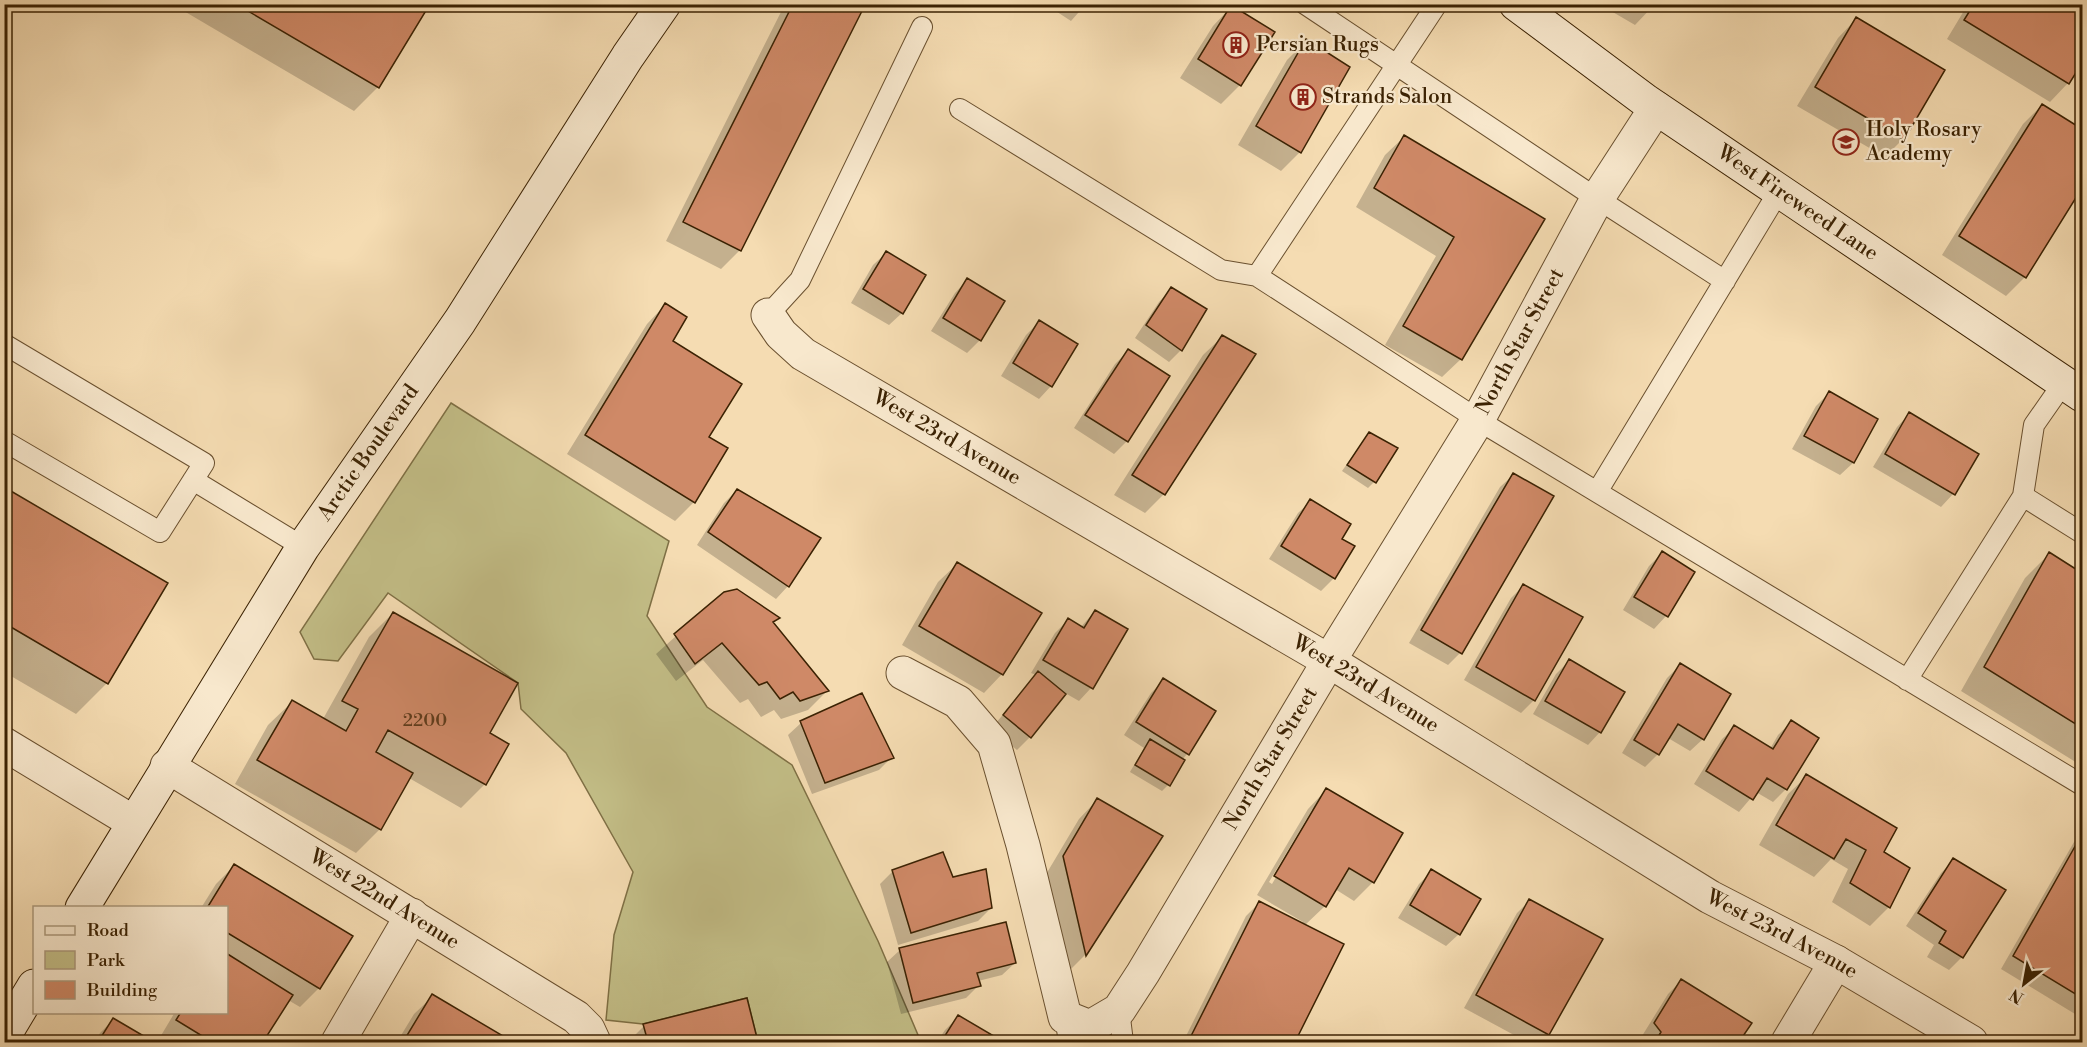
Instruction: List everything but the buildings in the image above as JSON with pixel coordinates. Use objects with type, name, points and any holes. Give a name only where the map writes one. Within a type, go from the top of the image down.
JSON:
[{"type":"street","name":"Arctic Boulevard","points":[[83,906],[303,547],[460,321],[628,56],[664,4]]},
{"type":"street","name":"West Fireweed Lane","points":[[1516,4],[1656,108],[2073,388]]},
{"type":"street","name":"North Star Street","points":[[903,673],[958,702],[994,744],[1023,845],[1066,1030],[1090,1027],[1119,1011],[1329,661],[1479,418],[1597,199],[1656,108]]},
{"type":"street","name":"West 23rd Avenue","points":[[768,315],[781,334],[802,354],[1329,661],[1710,897],[1836,962],[1971,1042]]},
{"type":"street","points":[[4,744],[133,822]]},
{"type":"street","name":"West 22nd Avenue","points":[[167,766],[576,1017],[588,1029],[594,1042]]},
{"type":"street","points":[[338,1042],[412,915]]},
{"type":"street","points":[[1788,1042],[1836,962]]},
{"type":"street","points":[[4,1036],[33,989]]},
{"type":"lane","points":[[1305,4],[1725,282]]},
{"type":"lane","points":[[1257,276],[1437,4]]},
{"type":"lane","points":[[768,315],[800,280],[922,27]]},
{"type":"lane","points":[[960,109],[1221,270],[1257,276],[1479,418],[1491,428],[2082,785]]},
{"type":"lane","points":[[1597,492],[1779,191]]},
{"type":"lane","points":[[4,344],[204,464],[160,532],[4,441]]},
{"type":"lane","points":[[1907,680],[2023,496],[2034,425],[2073,388]]},
{"type":"lane","points":[[193,480],[303,547]]},
{"type":"lane","points":[[2023,496],[2082,533]]},
{"type":"lane","points":[[1119,1011],[1123,1042]]},
{"type":"green space","points":[[451,403],[669,541],[647,616],[707,707],[792,765],[878,941],[921,1042],[758,1042],[747,998],[643,1024],[606,1020],[614,935],[633,872],[566,753],[521,709],[518,683],[388,593],[338,661],[314,659],[300,632]]},
{"type":"place","name":"Persian Rugs","points":[[1236,45]]},
{"type":"place","name":"Strands Salon","points":[[1303,97]]},
{"type":"place","name":"Holy Rosary Academy","points":[[1846,142]]}]
